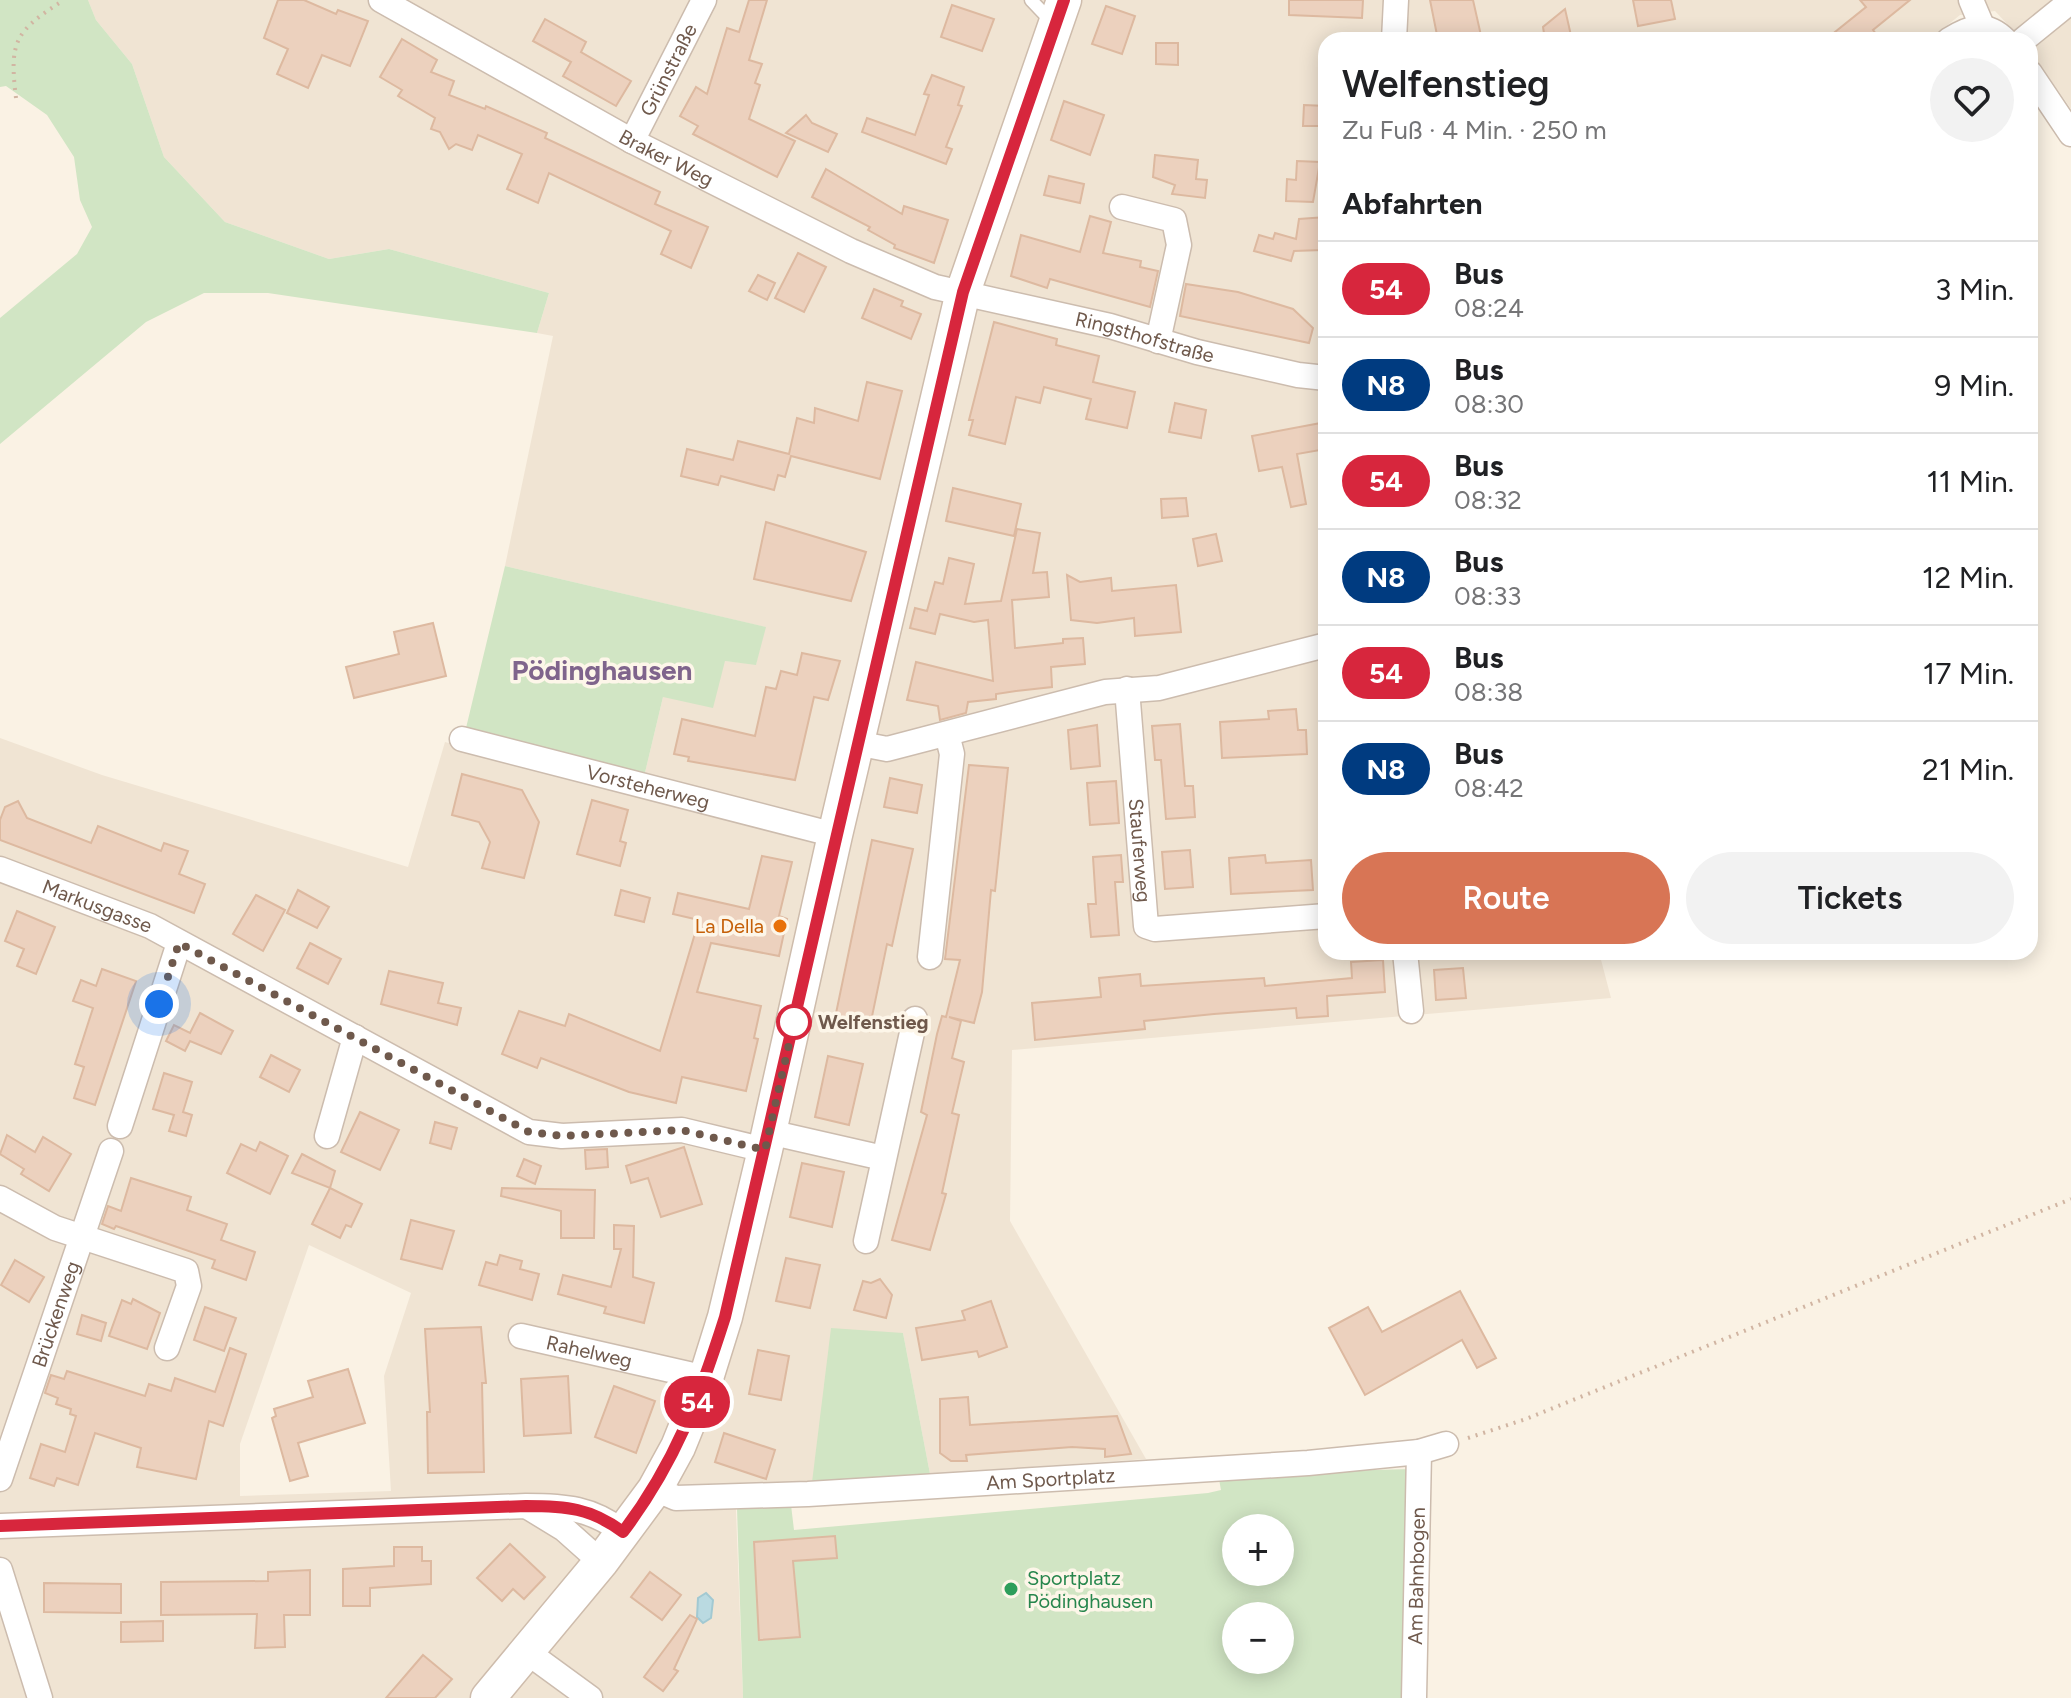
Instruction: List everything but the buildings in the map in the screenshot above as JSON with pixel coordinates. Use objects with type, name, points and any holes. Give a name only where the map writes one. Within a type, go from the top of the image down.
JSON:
[{"type":"main road","points":[[488,1698],[601,1562],[655,1489],[678,1447],[706,1378],[725,1317],[767,1141],[856,743],[963,292],[1060,13]]},
{"type":"street","name":"Braker Weg","points":[[381,0],[632,141],[851,251],[935,287],[963,292]]},
{"type":"street","name":"Grünstraße","points":[[632,141],[704,0]]},
{"type":"street","points":[[1394,32],[1396,0]]},
{"type":"street","points":[[1971,0],[1982,26]]},
{"type":"street","points":[[2033,32],[2071,1]]},
{"type":"street","points":[[1962,32],[1982,26],[1997,32]]},
{"type":"street","points":[[2038,85],[2071,134]]},
{"type":"street","points":[[1122,207],[1174,220],[1179,245],[1158,341]]},
{"type":"street","name":"Ringsthofstraße","points":[[963,292],[1298,375],[1318,377]]},
{"type":"street","points":[[856,743],[887,749],[1127,689],[1159,688],[1318,647]]},
{"type":"street","name":"Stauferweg","points":[[1127,689],[1146,926],[1155,929],[1318,917]]},
{"type":"street","points":[[930,957],[952,754],[947,734]]},
{"type":"street","name":"Vorsteherweg","points":[[462,739],[835,835]]},
{"type":"street","name":"Markusgasse","points":[[0,869],[150,926],[529,1132],[562,1136],[682,1130],[767,1141]]},
{"type":"street","points":[[120,1126],[179,943]]},
{"type":"street","points":[[1406,960],[1411,1011]]},
{"type":"street","points":[[866,1241],[915,1019]]},
{"type":"street","points":[[327,1136],[355,1037]]},
{"type":"street","points":[[767,1141],[883,1158]]},
{"type":"street","name":"Brückenweg","points":[[0,1479],[111,1151]]},
{"type":"street","points":[[0,1198],[55,1228],[186,1271],[189,1286],[167,1348]]},
{"type":"street","name":"Rahelweg","points":[[521,1336],[706,1378]]},
{"type":"street","name":"Am Sportplatz","points":[[655,1489],[676,1498],[808,1494],[1308,1463],[1419,1452],[1446,1444]]},
{"type":"street","name":"Am Bahnbogen","points":[[1414,1698],[1419,1452]]},
{"type":"street","points":[[526,1506],[564,1529],[601,1562]]},
{"type":"street","points":[[0,1526],[576,1506],[601,1515],[623,1532]]},
{"type":"street","points":[[0,1570],[40,1698]]},
{"type":"street","points":[[527,1652],[590,1698]]},
{"type":"lane","points":[[1031,0],[1060,13]]},
{"type":"path","points":[[16,98],[12,59],[19,37],[38,17],[64,0]]},
{"type":"path","points":[[1446,1444],[1526,1419],[2071,1199]]},
{"type":"shaded area","points":[[88,0],[2071,0],[2071,109],[2038,62],[2038,32],[2015,32],[1995,11],[1960,15],[1939,32],[1318,32],[1318,960],[1601,960],[1611,998],[1012,1050],[1010,1221],[1146,1459],[930,1474],[903,1333],[812,1482],[735,1484],[743,1698],[0,1698],[0,738],[102,775],[408,867],[445,742],[631,792],[643,781],[663,697],[725,661],[756,664],[765,627],[505,566],[553,336],[537,333],[549,293],[389,249],[329,259],[225,222],[164,157],[132,64],[96,20]],"holes":[[[309,1245],[411,1293],[384,1376],[391,1491],[240,1496],[240,1444]]]},
{"type":"green space","points":[[0,0],[88,0],[96,20],[132,64],[164,157],[225,222],[329,259],[389,249],[549,293],[537,333],[268,293],[204,293],[146,322],[0,444],[0,318],[77,254],[92,227],[80,200],[74,157],[47,115],[6,86],[0,87]]},
{"type":"green space","points":[[505,566],[766,627],[756,665],[725,661],[713,708],[663,697],[643,781],[466,728]]},
{"type":"green space","points":[[831,1328],[903,1333],[930,1474],[812,1482]]},
{"type":"green space","name":"Sportplatz Pödinghausen","points":[[1412,1469],[1407,1698],[743,1698],[737,1508],[791,1505],[794,1530],[1221,1490],[1218,1474]]},
{"type":"water","points":[[706,1593],[713,1600],[711,1618],[703,1623],[697,1617],[698,1598]]},
{"type":"bus line","name":"54","points":[[0,1526],[576,1506],[601,1515],[623,1532],[655,1489],[692,1415],[725,1317],[963,292],[1064,0]]},
{"type":"place","name":"La Della","points":[[780,926]]},
{"type":"place","name":"Welfenstieg","points":[[794,1022]]},
{"type":"place","name":"Sportplatz Pödinghausen","points":[[1011,1589]]},
{"type":"district","name":"Pödinghausen","points":[[602,670]]},
{"type":"route","points":[[159,1004],[179,943],[529,1132],[562,1136],[682,1130],[765,1150],[794,1022]]}]
